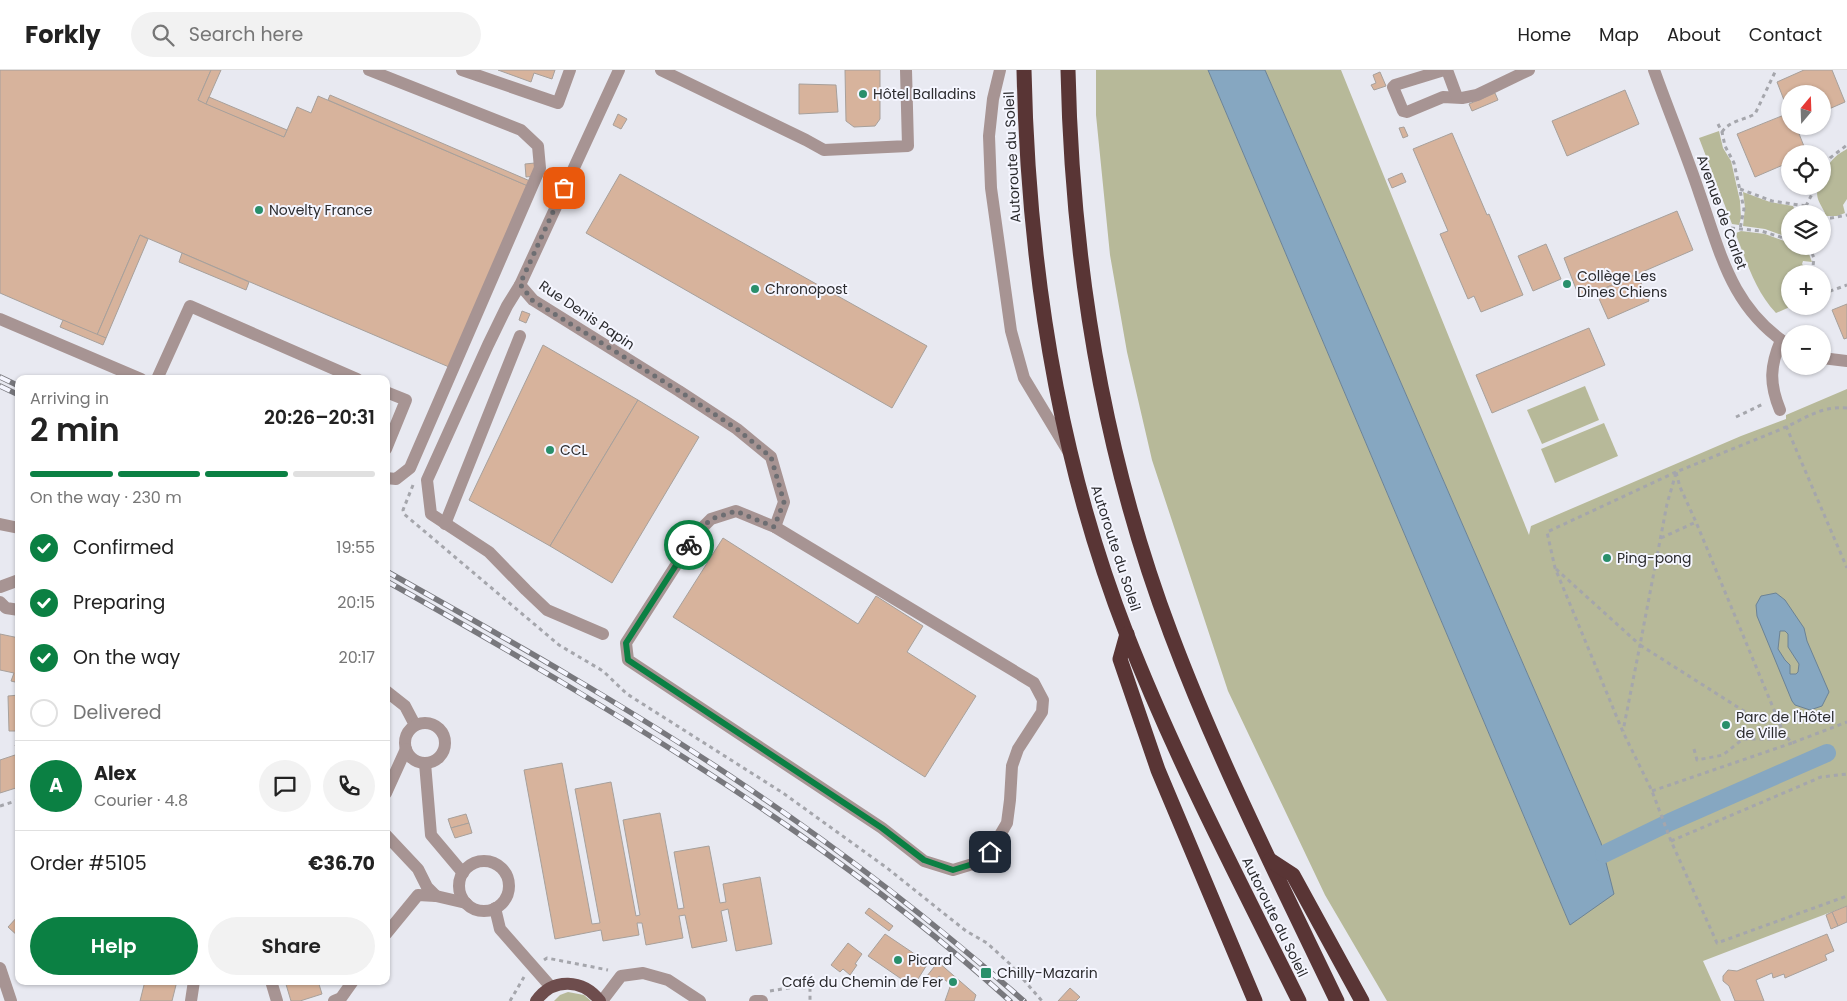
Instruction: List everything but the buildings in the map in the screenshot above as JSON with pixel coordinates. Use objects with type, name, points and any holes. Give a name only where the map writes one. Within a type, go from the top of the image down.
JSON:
[{"type":"highway","name":"Autoroute du Soleil","points":[[1024,70],[1025,126],[1033,236],[1047,335],[1057,394],[1090,529],[1127,634],[1180,758],[1299,1001]]},
{"type":"highway","name":"Autoroute du Soleil","points":[[1068,70],[1069,135],[1077,230],[1086,298],[1107,418],[1146,559],[1170,633],[1200,706],[1269,860],[1337,1001]]},
{"type":"highway","points":[[1127,634],[1120,660],[1158,770],[1255,1001]]},
{"type":"highway","points":[[1269,860],[1292,874],[1362,1001]]},
{"type":"main road","points":[[536,1001],[551,987],[568,983],[586,987],[601,1001]]},
{"type":"street","points":[[369,70],[521,130],[538,146],[540,168],[410,468],[396,478],[390,478]]},
{"type":"street","points":[[462,70],[558,103],[570,70]]},
{"type":"street","name":"Rue Denis Papin","points":[[619,70],[520,284],[532,300],[737,429],[771,457],[784,502],[774,527]]},
{"type":"street","points":[[661,70],[824,150],[908,146],[906,70]]},
{"type":"street","points":[[1000,70],[993,99],[989,136],[991,188],[1011,331],[1024,378],[1072,458]]},
{"type":"street","points":[[1457,97],[1446,70],[1393,87],[1403,111],[1407,112],[1443,97],[1462,98],[1477,95],[1529,70]]},
{"type":"street","name":"Avenue de Carlet","points":[[1654,70],[1728,275],[1753,315],[1781,340]]},
{"type":"street","points":[[520,284],[488,345],[427,480],[431,514],[489,552],[548,610],[602,634]]},
{"type":"street","points":[[158,375],[190,306],[348,375]]},
{"type":"street","points":[[0,319],[132,375]]},
{"type":"street","points":[[445,524],[520,336]]},
{"type":"street","points":[[1777,404],[1772,382],[1773,358],[1781,348]]},
{"type":"street","points":[[1831,359],[1847,361]]},
{"type":"street","points":[[390,394],[406,400],[390,439]]},
{"type":"street","points":[[736,511],[774,527],[1034,683],[1043,700],[1042,712],[1018,749],[1012,766],[1007,823],[990,852],[976,863],[953,870],[924,860],[882,828],[628,660],[626,643],[696,534],[711,519],[736,511]]},
{"type":"street","points":[[0,524],[15,527]]},
{"type":"street","points":[[0,588],[15,582]]},
{"type":"street","points":[[0,602],[6,608],[15,609]]},
{"type":"street","points":[[390,694],[405,706],[415,725]]},
{"type":"street","points":[[431,723],[444,736],[446,743],[442,755],[432,762],[425,764],[412,759],[406,749],[405,740],[415,725],[431,723]]},
{"type":"street","points":[[390,784],[406,749]]},
{"type":"street","points":[[425,764],[431,835],[462,874]]},
{"type":"street","points":[[390,839],[418,870],[427,887],[436,896]]},
{"type":"street","points":[[390,929],[418,895],[436,896],[466,903],[479,910],[487,911],[495,908],[506,898],[509,891],[507,875],[503,869],[489,861],[481,861],[467,867],[462,874],[459,889],[466,903]]},
{"type":"street","points":[[495,908],[500,929],[551,987]]},
{"type":"street","points":[[0,968],[11,1001]]},
{"type":"street","points":[[601,1001],[621,976],[644,973],[668,980],[700,1001]]},
{"type":"street","points":[[191,1001],[193,985]]},
{"type":"street","points":[[272,985],[277,1001]]},
{"type":"street","points":[[334,1001],[342,998],[350,985]]},
{"type":"street","points":[[755,1001],[764,996]]},
{"type":"path","points":[[1722,132],[1725,127],[1755,114],[1776,70]]},
{"type":"path","points":[[1718,124],[1725,146],[1734,164],[1744,209],[1740,228]]},
{"type":"path","points":[[1831,157],[1847,145]]},
{"type":"path","points":[[1739,189],[1788,205]]},
{"type":"path","points":[[1831,218],[1847,215]]},
{"type":"path","points":[[1731,228],[1761,231],[1781,237]]},
{"type":"path","points":[[1831,291],[1847,285]]},
{"type":"path","points":[[1736,417],[1777,404],[1847,568]]},
{"type":"path","points":[[1847,408],[1833,407],[1815,411],[1787,427],[1676,472],[1546,532],[1555,568],[1623,732],[1652,791],[1671,842],[1717,944],[1847,896]]},
{"type":"path","points":[[1676,472],[1680,487],[1784,734],[1792,743]]},
{"type":"path","points":[[1623,732],[1667,504],[1676,472]]},
{"type":"path","points":[[404,514],[560,646],[603,671],[627,694],[790,798],[887,868],[966,931],[987,944],[1010,964],[1042,1001]]},
{"type":"path","points":[[1660,539],[1696,522]]},
{"type":"path","points":[[1555,568],[1640,645],[1747,714],[1784,734]]},
{"type":"path","points":[[1652,791],[1847,722]]},
{"type":"path","points":[[1694,749],[1697,760],[1723,755],[1743,739],[1771,739],[1784,734]]},
{"type":"path","points":[[1671,842],[1821,777],[1847,774]]},
{"type":"path","points":[[0,806],[15,801]]},
{"type":"path","points":[[764,996],[794,987],[810,988],[810,1000]]},
{"type":"green space","points":[[1096,70],[1208,70],[1570,925],[1601,843],[1265,70],[1341,70],[1529,535],[1531,526],[1741,436],[1786,419],[1786,415],[1847,389],[1847,906],[1703,961],[1721,1001],[1387,1001],[1325,895],[1228,691],[1152,460],[1127,352],[1110,255],[1096,115]]},
{"type":"green space","points":[[1719,131],[1723,148],[1731,161],[1740,201],[1741,218],[1739,225],[1732,224],[1699,138]]},
{"type":"green space","points":[[1847,149],[1847,199],[1843,205],[1845,213],[1831,216],[1831,205],[1821,205],[1817,195],[1831,195],[1831,162],[1837,155]]},
{"type":"green space","points":[[1743,192],[1770,202],[1787,205],[1781,205],[1781,235],[1765,229],[1743,226],[1745,208]]},
{"type":"green space","points":[[1741,231],[1765,234],[1781,240],[1781,255],[1809,255],[1812,262],[1803,261],[1803,265],[1781,265],[1781,311],[1776,313],[1762,295],[1752,276],[1736,233]]},
{"type":"green space","points":[[1585,386],[1599,420],[1542,444],[1527,410]]},
{"type":"green space","points":[[1604,423],[1618,456],[1555,483],[1541,449]]},
{"type":"green space","points":[[568,992],[584,995],[591,1001],[554,1001],[560,995]]},
{"type":"water","points":[[1208,70],[1265,70],[1601,843],[1614,894],[1570,925]]},
{"type":"water","points":[[1776,593],[1785,600],[1804,628],[1807,641],[1829,692],[1822,706],[1810,710],[1795,705],[1792,701],[1757,616],[1756,605],[1761,596]],"holes":[[[1780,631],[1785,631],[1788,634],[1788,647],[1799,664],[1796,674],[1790,674],[1790,665],[1778,649]]]},
{"type":"waterway","points":[[1604,854],[1670,822],[1827,753]]},
{"type":"railway","points":[[0,377],[15,384]]},
{"type":"railway","points":[[0,386],[15,393]]},
{"type":"railway","points":[[390,573],[615,703],[748,788],[820,838],[889,890],[1024,1001]]},
{"type":"railway","points":[[390,583],[563,683],[738,792],[795,831],[905,913],[1010,1001]]},
{"type":"way so far","points":[[564,188],[520,284],[532,300],[737,429],[771,457],[784,502],[774,527],[736,511],[711,519],[696,534],[689,545]]},
{"type":"place","name":"Hôtel Balladins","points":[[863,94]]},
{"type":"place","name":"Novelty France","points":[[259,210]]},
{"type":"place","name":"Collège Les Dines Chiens","points":[[1567,284]]},
{"type":"place","name":"Chronopost","points":[[755,289]]},
{"type":"place","name":"CCL","points":[[550,450]]},
{"type":"place","name":"Ping-pong","points":[[1607,558]]},
{"type":"place","name":"Parc de l'Hôtel de Ville","points":[[1726,725]]},
{"type":"place","name":"Picard","points":[[898,960]]},
{"type":"place","name":"Chilly-Mazarin","points":[[986,973]]},
{"type":"place","name":"Café du Chemin de Fer","points":[[953,982]]},
{"type":"route","points":[[689,545],[626,643],[628,660],[882,828],[924,860],[953,870],[976,863],[990,852]]}]
